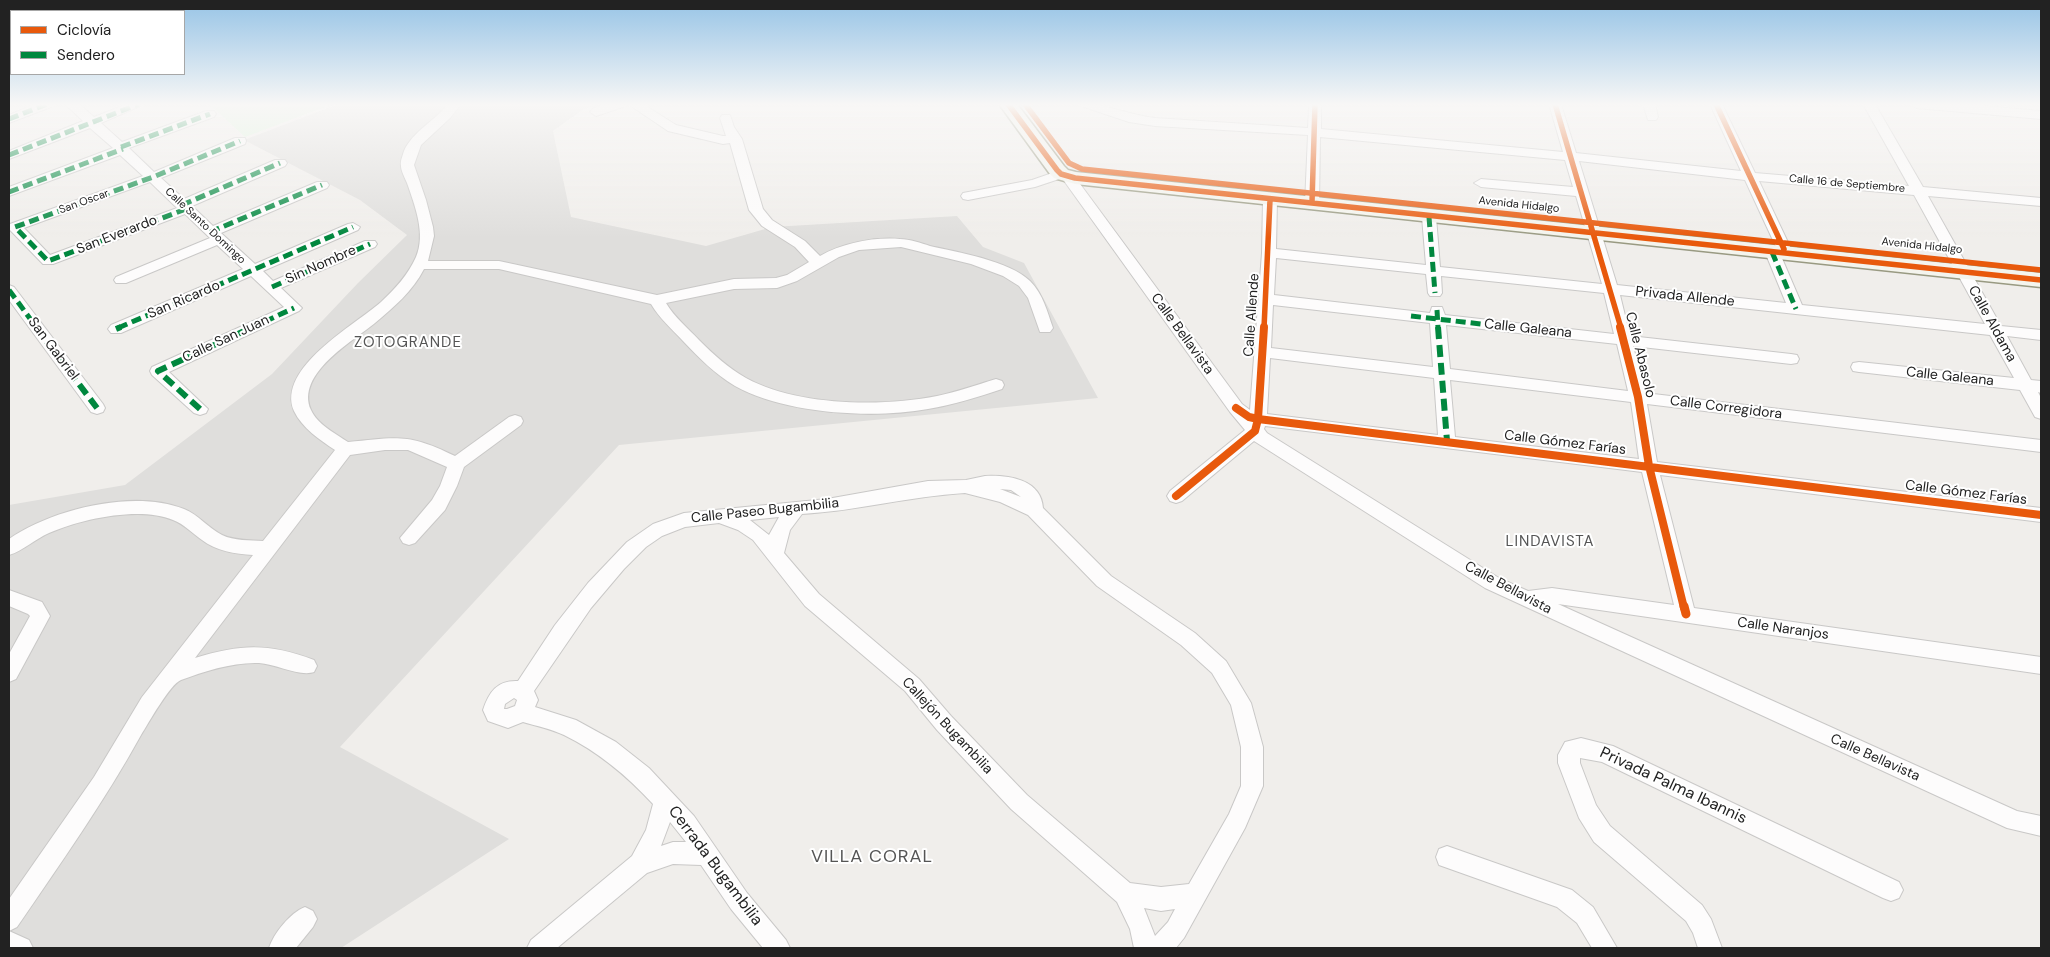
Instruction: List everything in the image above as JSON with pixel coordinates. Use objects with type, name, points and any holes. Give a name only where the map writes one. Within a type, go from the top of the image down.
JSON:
[{"type":"main road","points":[[1043,149],[1064,175]]},
{"type":"main road","name":"Avenida Hidalgo","points":[[1058,149],[1074,167],[1150,182],[1270,200],[1312,200],[1429,216],[1592,228]]},
{"type":"main road","name":"Avenida Hidalgo","points":[[1064,175],[1150,182],[1961,267],[2041,270]]},
{"type":"main road","name":"Avenida Hidalgo","points":[[1961,267],[2041,280]]},
{"type":"street","points":[[9,154],[23,149]]},
{"type":"street","points":[[9,192],[120,149]]},
{"type":"street","name":"Calle Santo Domingo","points":[[123,149],[294,308]]},
{"type":"street","name":"San Oscar","points":[[48,261],[15,228],[153,178],[222,149]]},
{"type":"street","points":[[412,149],[408,165],[425,220],[426,248],[421,265],[399,294],[318,359],[308,372],[299,400],[302,414],[321,433],[345,449],[407,444],[421,448],[456,464]]},
{"type":"street","points":[[739,149],[756,210],[767,223],[800,244],[818,263]]},
{"type":"street","points":[[1312,200],[1314,149]]},
{"type":"street","name":"Calle 16 de Septiembre","points":[[1491,149],[1748,176],[2041,202]]},
{"type":"street","name":"Calle Abasolo","points":[[1567,149],[1611,290],[1624,340],[1638,397],[1649,466],[1686,614]]},
{"type":"street","points":[[1736,149],[1780,249],[1796,309]]},
{"type":"street","name":"Calle Aldama","points":[[1895,149],[1995,330],[2033,386],[2041,413]]},
{"type":"street","name":"San Everardo","points":[[48,261],[184,207],[280,162]]},
{"type":"street","points":[[968,196],[1035,183],[1064,175]]},
{"type":"street","name":"Calle Bellavista","points":[[1064,175],[1236,408],[1256,425],[1261,437],[1484,578],[1524,599],[2015,821],[2041,826]]},
{"type":"street","points":[[1482,183],[1580,192]]},
{"type":"street","points":[[121,280],[322,184]]},
{"type":"street","name":"Calle Allende","points":[[1256,425],[1270,200]]},
{"type":"street","points":[[1429,216],[1435,271],[1435,293]]},
{"type":"street","name":"San Ricardo","points":[[116,329],[353,227]]},
{"type":"street","points":[[421,265],[499,265],[657,300],[734,284],[777,283],[792,278],[818,263],[857,246],[901,243],[976,261],[1008,273],[1024,283],[1035,297],[1045,328]]},
{"type":"street","name":"Sin Nombre","points":[[272,287],[370,244]]},
{"type":"street","name":"Privada Allende","points":[[1268,253],[2041,335]]},
{"type":"street","name":"San Gabriel","points":[[9,290],[97,408]]},
{"type":"street","name":"Calle Galeana","points":[[1265,299],[1411,316],[1438,314],[1481,324],[1791,358]]},
{"type":"street","points":[[657,300],[663,311],[722,370],[740,382],[775,396],[817,404],[871,408],[920,405],[970,394],[996,385]]},
{"type":"street","name":"Calle San Juan","points":[[200,409],[158,371],[294,308]]},
{"type":"street","points":[[1438,314],[1447,442]]},
{"type":"street","name":"Calle Corregidora","points":[[1262,352],[2041,446]]},
{"type":"street","name":"Calle Galeana","points":[[1859,367],[2033,386]]},
{"type":"street","points":[[409,538],[442,502],[451,485],[456,464],[515,421]]},
{"type":"street","points":[[1176,496],[1256,425]]},
{"type":"street","name":"Calle Gómez Farías","points":[[1256,425],[1447,442],[2041,515]]},
{"type":"street","points":[[9,919],[102,784],[149,703],[345,449]]},
{"type":"street","name":"Calle Paseo Bugambilia","points":[[523,691],[564,628],[624,556],[651,534],[666,526],[684,520],[718,515],[827,506],[928,488],[965,486],[1005,497],[1034,510],[1104,581],[1188,639],[1219,667],[1241,703],[1252,747],[1252,786],[1237,821],[1176,930],[1160,948]]},
{"type":"street","points":[[9,548],[37,531],[68,519],[100,511],[127,508],[156,508],[178,514],[215,540],[223,543],[232,546],[268,549]]},
{"type":"street","points":[[775,553],[777,535],[789,516],[797,508]]},
{"type":"street","name":"Callejón Bugambilia","points":[[718,515],[752,529],[775,553],[812,600],[912,685],[944,723],[1018,802],[1125,894],[1141,927],[1146,948]]},
{"type":"street","name":"Calle Naranjos","points":[[1524,599],[1552,596],[2041,666]]},
{"type":"street","points":[[9,598],[35,608],[40,616],[9,672]]},
{"type":"street","points":[[172,674],[251,655],[272,656],[307,666]]},
{"type":"street","points":[[510,690],[523,691],[528,700],[522,712],[515,717],[501,718],[495,715],[493,710],[497,698],[510,690]]},
{"type":"street","name":"Cerrada Bugambilia","points":[[522,712],[569,727],[608,749],[641,775],[686,823],[705,854],[739,901],[778,948]]},
{"type":"street","name":"Privada Palma Ibannis","points":[[1710,948],[1703,926],[1694,913],[1602,834],[1587,811],[1569,764],[1569,755],[1573,749],[1581,748],[1605,753],[1891,890]]},
{"type":"street","points":[[640,864],[656,833],[665,801]]},
{"type":"street","points":[[539,948],[640,864],[673,853],[705,854]]},
{"type":"street","points":[[1448,857],[1564,898],[1585,915],[1605,948]]},
{"type":"street","points":[[1125,894],[1161,899],[1195,895]]},
{"type":"street","points":[[281,948],[305,918]]},
{"type":"street","points":[[9,943],[21,948]]},
{"type":"shaded area","points":[[261,149],[557,149],[571,217],[706,246],[772,227],[957,216],[983,247],[1024,263],[1098,398],[619,445],[340,747],[509,839],[341,948],[9,948],[9,505],[125,485],[272,374],[358,283],[407,235],[360,200]]},
{"type":"marked path","points":[[9,155],[25,149]]},
{"type":"marked path","points":[[9,192],[123,149]]},
{"type":"marked path","points":[[186,209],[48,261],[15,227],[153,177],[221,149]]},
{"type":"marked path","points":[[182,205],[280,163]]},
{"type":"marked path","points":[[210,232],[322,185]]},
{"type":"marked path","points":[[1429,217],[1435,293]]},
{"type":"marked path","points":[[116,329],[353,227]]},
{"type":"marked path","points":[[272,287],[370,244]]},
{"type":"marked path","points":[[1772,252],[1796,309]]},
{"type":"marked path","points":[[9,290],[97,408]]},
{"type":"marked path","points":[[200,409],[158,371],[294,308]]},
{"type":"marked path","points":[[1437,310],[1447,441]]},
{"type":"marked path","points":[[1411,316],[1481,324]]},
{"type":"cycle path","points":[[1041,149],[1061,174],[1075,178],[2041,280]]},
{"type":"cycle path","points":[[1058,149],[1069,163],[1082,169],[2041,270]]},
{"type":"cycle path","points":[[1312,202],[1314,149]]},
{"type":"cycle path","points":[[1568,149],[1611,290],[1638,397],[1649,466],[1686,614]]},
{"type":"cycle path","points":[[1737,149],[1784,249]]},
{"type":"cycle path","points":[[1176,496],[1255,431],[1258,419],[1269,253],[1270,200]]},
{"type":"cycle path","points":[[1236,408],[1249,417],[1258,419],[2041,515]]},
{"type":"district","name":"ZOTOGRANDE","points":[[408,343]]},
{"type":"district","name":"LINDAVISTA","points":[[1550,542]]},
{"type":"district","name":"VILLA CORAL","points":[[872,857]]}]
